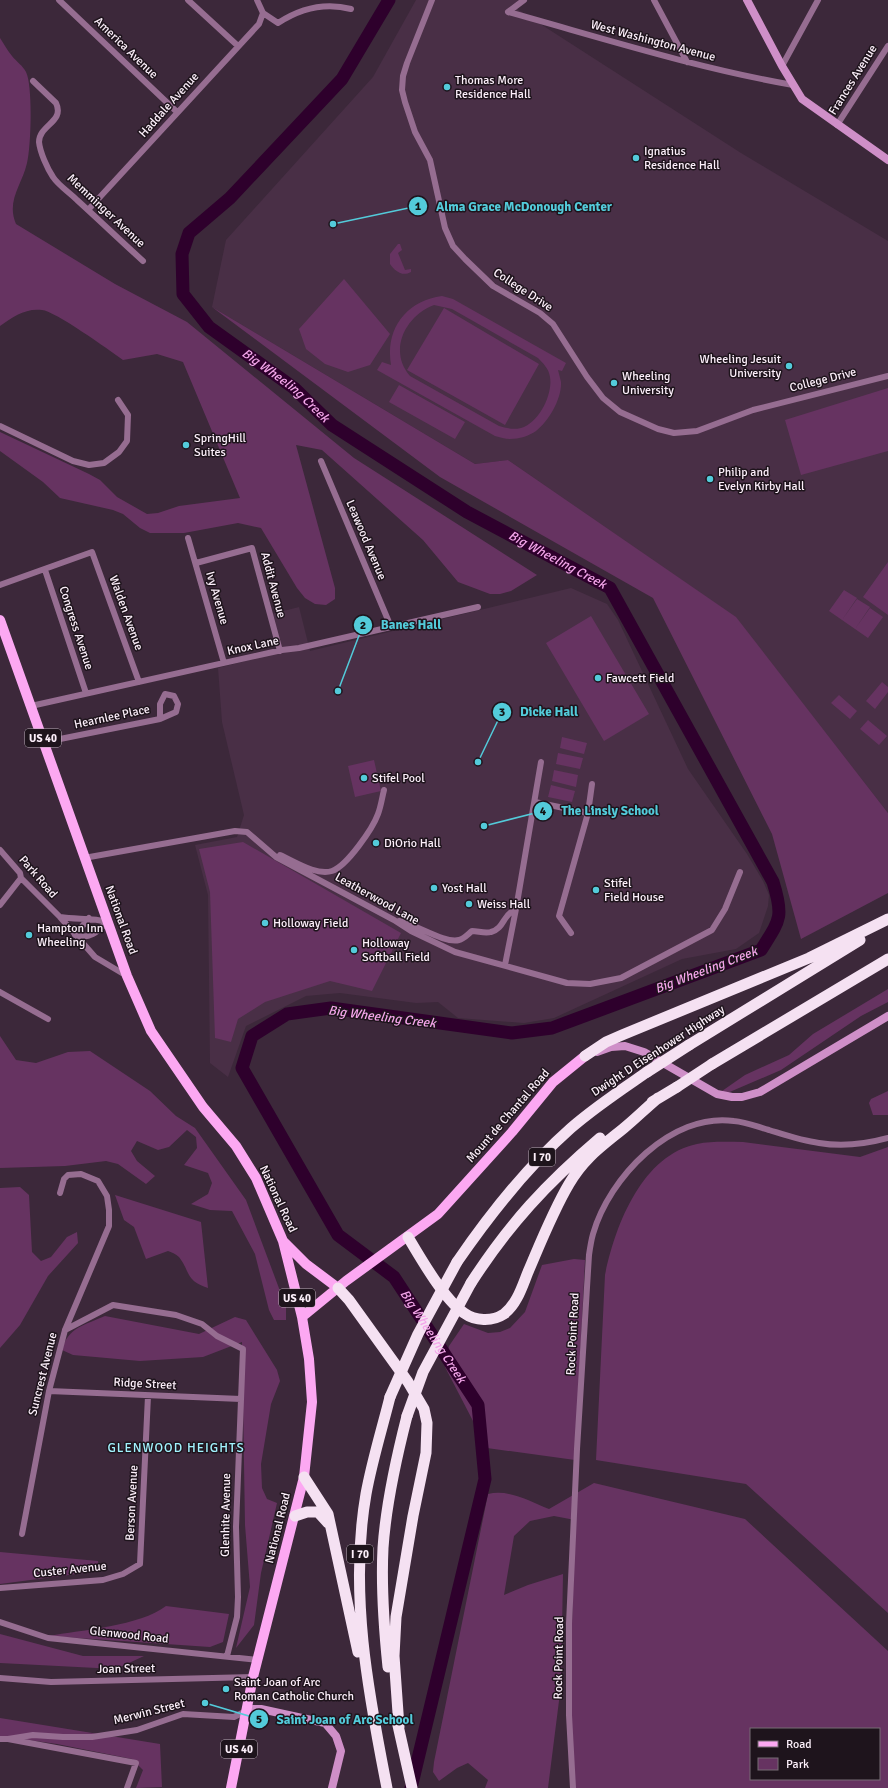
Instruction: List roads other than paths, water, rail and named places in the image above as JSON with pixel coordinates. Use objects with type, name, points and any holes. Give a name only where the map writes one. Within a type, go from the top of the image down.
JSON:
[{"type":"highway","points":[[585,1056],[606,1042],[622,1034],[809,958],[888,919]]},
{"type":"highway","name":"Dwight D Eisenhower Highway","points":[[387,1788],[372,1714],[363,1645],[359,1593],[360,1554],[366,1494],[390,1397],[418,1334],[458,1262],[480,1228],[515,1186],[570,1129],[601,1103],[689,1045],[888,923]]},
{"type":"highway","name":"I 70","points":[[393,1685],[385,1626],[382,1581],[383,1548],[388,1503],[396,1458],[407,1416],[424,1372],[471,1283],[492,1251],[518,1217],[539,1193],[565,1167],[604,1134],[638,1110],[712,1064],[888,959]]},
{"type":"highway","points":[[408,1238],[448,1297],[463,1313],[481,1320],[498,1317],[504,1314],[519,1295],[568,1184],[581,1166],[603,1143],[624,1128],[658,1098]]},
{"type":"highway","points":[[342,1285],[349,1300],[408,1382],[424,1409],[427,1423],[426,1454],[413,1516],[396,1617],[393,1685],[399,1727],[412,1788]]},
{"type":"highway","points":[[304,1476],[323,1503],[328,1514],[372,1714]]},
{"type":"highway","points":[[294,1516],[307,1512],[318,1512],[324,1517],[332,1529]]},
{"type":"main road","name":"National Road","points":[[0,620],[45,742],[84,858],[127,976],[151,1031],[203,1107],[236,1146],[256,1178],[283,1241],[302,1317],[309,1359],[312,1402],[311,1427],[304,1476],[253,1677],[231,1788]]},
{"type":"main road","name":"Mount de Chantal Road","points":[[302,1317],[342,1285],[408,1238],[438,1214],[512,1132],[552,1082],[585,1056]]},
{"type":"main road","points":[[283,1241],[306,1264],[342,1285]]},
{"type":"street","name":"America Avenue","points":[[59,0],[177,112]]},
{"type":"street","points":[[188,0],[238,46]]},
{"type":"street","name":"College Drive","points":[[432,0],[407,63],[403,76],[402,90],[404,102],[415,132],[430,160],[445,228],[454,246],[493,286],[540,313],[554,324],[587,377],[603,398],[620,412],[658,430],[674,433],[697,431],[754,410],[888,376]]},
{"type":"street","name":"West Washington Avenue","points":[[524,0],[508,12],[740,76],[793,85]]},
{"type":"street","points":[[654,0],[687,62]]},
{"type":"street","points":[[747,0],[782,66],[802,99],[888,160]]},
{"type":"street","points":[[782,66],[818,0]]},
{"type":"street","points":[[260,2],[263,13],[278,23],[307,8],[324,5],[338,5],[351,9]]},
{"type":"street","name":"Haddale Avenue","points":[[88,210],[259,24],[263,13]]},
{"type":"street","name":"Frances Avenue","points":[[838,126],[888,46]]},
{"type":"street","name":"Memminger Avenue","points":[[33,81],[56,104],[58,108],[56,118],[42,133],[39,143],[53,177],[143,261]]},
{"type":"street","points":[[0,426],[73,461],[89,465],[104,463],[119,452],[127,441],[128,415],[118,400]]},
{"type":"street","name":"Leawood Avenue","points":[[321,461],[391,627]]},
{"type":"street","name":"Ivy Avenue","points":[[188,538],[224,663]]},
{"type":"street","name":"Addit Avenue","points":[[196,563],[252,548],[280,651]]},
{"type":"street","name":"Walden Avenue","points":[[45,570],[92,552],[139,682]]},
{"type":"street","points":[[0,585],[45,570]]},
{"type":"street","name":"Congress Avenue","points":[[45,570],[86,693]]},
{"type":"street","name":"Knox Lane","points":[[31,706],[478,607]]},
{"type":"street","name":"Hearnlee Place","points":[[45,742],[160,719]]},
{"type":"street","points":[[505,965],[516,910],[541,762]]},
{"type":"street","points":[[571,933],[559,916],[588,813],[592,784]]},
{"type":"street","points":[[267,849],[318,871],[332,871],[342,865],[374,823],[379,813],[384,790]]},
{"type":"street","points":[[535,802],[588,813]]},
{"type":"street","name":"Leatherwood Lane","points":[[84,858],[235,831],[247,832],[276,857],[394,920],[411,931],[455,952],[567,983],[590,984],[621,978],[712,930],[725,909],[740,872]]},
{"type":"street","name":"Park Road","points":[[0,850],[20,873],[21,878],[60,917],[95,957],[127,976]]},
{"type":"street","points":[[0,905],[21,878]]},
{"type":"street","points":[[394,920],[445,938],[456,940],[464,938],[472,931],[491,933],[501,926],[508,913],[516,910]]},
{"type":"street","points":[[60,917],[75,920],[89,918],[107,922]]},
{"type":"street","points":[[89,918],[75,935],[84,937],[95,934],[107,922]]},
{"type":"street","points":[[0,992],[48,1019]]},
{"type":"street","name":"Mount de Chantal Road","points":[[585,1056],[611,1047],[625,1046],[644,1052],[717,1094],[742,1097],[760,1092],[888,1016]]},
{"type":"street","name":"Rock Point Road","points":[[573,1788],[569,1715],[569,1624],[577,1448],[589,1255],[593,1233],[601,1214],[615,1189],[634,1164],[674,1132],[697,1123],[733,1121],[819,1143],[869,1144],[888,1138]]},
{"type":"street","name":"Suncrest Avenue","points":[[22,1534],[48,1391],[65,1330],[109,1226],[107,1196],[98,1181],[81,1174],[68,1175],[64,1179],[60,1193]]},
{"type":"street","name":"Glenhite Avenue","points":[[65,1330],[113,1305],[176,1315],[202,1324],[217,1336],[243,1349],[236,1527],[238,1598],[237,1617],[228,1656]]},
{"type":"street","name":"Ridge Street","points":[[48,1391],[240,1399]]},
{"type":"street","name":"Berson Avenue","points":[[140,1564],[148,1396]]},
{"type":"street","name":"Custer Avenue","points":[[0,1588],[104,1580],[123,1574],[140,1564]]},
{"type":"street","name":"Glenwood Road","points":[[0,1622],[48,1638],[258,1660]]},
{"type":"street","name":"Joan Street","points":[[0,1678],[51,1682],[253,1677]]},
{"type":"street","name":"Merwin Street","points":[[0,1739],[33,1735],[63,1737],[92,1736],[137,1730],[183,1714],[234,1717],[246,1711],[260,1709],[326,1723],[336,1736],[341,1751],[332,1788]]},
{"type":"street","name":"Merwin Street","points":[[8,1739],[136,1763],[127,1788]]},
{"type":"waterway","name":"Big Wheeling Creek","points":[[389,0],[342,79],[230,198],[189,233],[182,254],[183,294],[209,327],[294,388],[332,425],[467,512],[610,588],[773,882],[779,911],[776,925],[761,950],[552,1028],[512,1033],[331,1008],[287,1014],[252,1036],[242,1068],[338,1235],[394,1277],[478,1405],[485,1479],[411,1788]]},
{"type":"place","name":"Thomas More Residence Hall","points":[[447,87]]},
{"type":"place","name":"Ignatius Residence Hall","points":[[636,158]]},
{"type":"place","name":"Alma Grace McDonough Center","points":[[333,224]]},
{"type":"place","name":"Wheeling Jesuit University","points":[[789,366]]},
{"type":"place","name":"Wheeling University","points":[[614,383]]},
{"type":"place","name":"SpringHill Suites","points":[[186,445]]},
{"type":"place","name":"Philip and Evelyn Kirby Hall","points":[[710,479]]},
{"type":"place","name":"Fawcett Field","points":[[598,678]]},
{"type":"place","name":"Banes Hall","points":[[338,691]]},
{"type":"place","name":"Dicke Hall","points":[[478,762]]},
{"type":"place","name":"Stifel Pool","points":[[364,778]]},
{"type":"place","name":"The Linsly School","points":[[484,826]]},
{"type":"place","name":"DiOrio Hall","points":[[376,843]]},
{"type":"place","name":"Yost Hall","points":[[434,888]]},
{"type":"place","name":"Stifel Field House","points":[[596,890]]},
{"type":"place","name":"Weiss Hall","points":[[469,904]]},
{"type":"place","name":"Holloway Field","points":[[265,923]]},
{"type":"place","name":"Hampton Inn Wheeling","points":[[29,935]]},
{"type":"place","name":"Holloway Softball Field","points":[[354,950]]},
{"type":"place","name":"Saint Joan of Arc Roman Catholic Church","points":[[226,1689]]},
{"type":"place","name":"Saint Joan of Arc School","points":[[205,1703]]},
{"type":"district","name":"GLENWOOD HEIGHTS","points":[[176,1448]]}]
